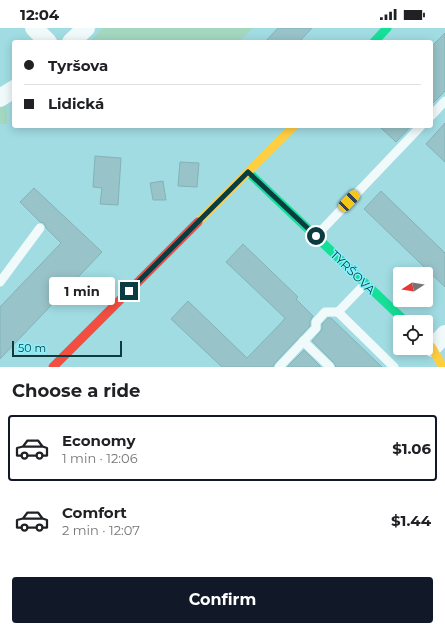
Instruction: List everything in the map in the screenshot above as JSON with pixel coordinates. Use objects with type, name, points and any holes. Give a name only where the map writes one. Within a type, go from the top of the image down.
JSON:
[{"type":"street","points":[[34,28],[46,40]]},
{"type":"street","points":[[73,40],[86,28]]},
{"type":"street","points":[[376,40],[387,28]]},
{"type":"street","points":[[0,98],[12,90]]},
{"type":"street","points":[[53,367],[292,128]]},
{"type":"street","name":"TYRŠOVA","points":[[248,172],[398,315]]},
{"type":"street","points":[[433,342],[445,334]]},
{"type":"street","points":[[433,351],[443,367]]},
{"type":"lane","points":[[433,114],[445,101]]},
{"type":"lane","points":[[316,236],[419,128]]},
{"type":"lane","points":[[0,282],[40,228]]},
{"type":"lane","points":[[338,312],[365,284]]},
{"type":"lane","points":[[279,367],[316,328],[316,322],[325,312],[338,312],[394,367]]},
{"type":"lane","points":[[303,341],[330,367]]},
{"type":"green space","points":[[103,28],[253,28],[241,40],[91,40]]},
{"type":"green space","points":[[6,104],[7,124],[0,124],[0,108]]},
{"type":"building","points":[[278,28],[312,28],[301,40],[267,40]]},
{"type":"building","points":[[445,33],[445,91],[433,103],[433,45]]},
{"type":"building","points":[[445,123],[445,162],[426,144]]},
{"type":"building","points":[[381,128],[409,128],[396,142]]},
{"type":"building","points":[[95,156],[121,158],[118,205],[100,204],[102,188],[93,187]]},
{"type":"building","points":[[180,162],[199,163],[197,187],[178,186]]},
{"type":"building","points":[[163,181],[166,200],[153,200],[150,183]]},
{"type":"building","points":[[34,188],[102,252],[0,359],[0,307],[61,243],[46,228],[44,223],[40,222],[20,202]]},
{"type":"building","points":[[381,191],[445,253],[445,287],[433,275],[433,267],[424,267],[364,209]]},
{"type":"building","points":[[243,244],[298,297],[296,299],[313,316],[310,321],[310,326],[273,367],[222,367],[171,319],[188,301],[247,358],[282,322],[285,318],[226,262]]},
{"type":"building","points":[[328,318],[331,318],[382,367],[336,367],[334,363],[312,341],[322,329],[322,324]]},
{"type":"building","points":[[304,350],[321,367],[287,367]]},
{"type":"traffic: fast","points":[[376,40],[387,28]]},
{"type":"traffic: fast","points":[[248,172],[399,315]]},
{"type":"traffic: slow","points":[[198,222],[292,128]]},
{"type":"traffic: slow","points":[[433,350],[443,367]]},
{"type":"traffic: jam","points":[[53,367],[198,222]]},
{"type":"route","points":[[129,291],[248,172],[316,236]]}]
